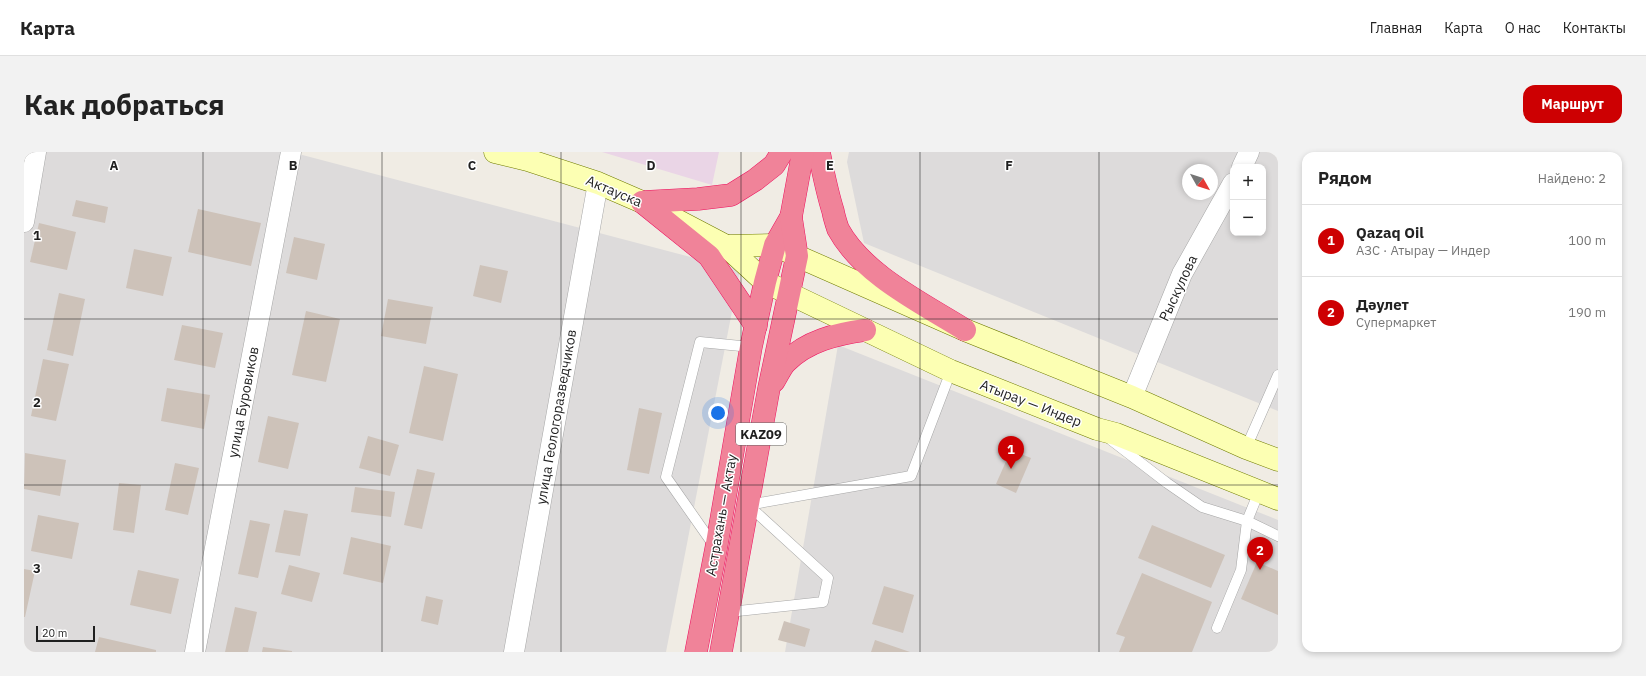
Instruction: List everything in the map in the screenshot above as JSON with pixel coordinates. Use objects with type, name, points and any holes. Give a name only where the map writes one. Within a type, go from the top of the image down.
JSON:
[{"type":"highway","points":[[642,202],[698,200],[731,195],[755,180],[774,165],[782,152]]},
{"type":"highway","name":"Астрахань — Актау","points":[[721,652],[769,388],[797,256],[791,217],[803,152]]},
{"type":"highway","points":[[819,152],[826,191],[838,227],[851,248],[872,269],[965,330]]},
{"type":"highway","points":[[642,202],[709,256],[754,336]]},
{"type":"highway","name":"Астрахань — Актау","points":[[696,652],[765,282],[775,245],[791,217]]},
{"type":"highway","points":[[769,388],[785,363],[804,347],[838,334],[865,330]]},
{"type":"main road","name":"Актауска","points":[[495,152],[528,160],[598,183],[642,202],[726,246],[765,282],[789,294]]},
{"type":"main road","name":"Актауска","points":[[726,246],[775,245],[797,256]]},
{"type":"main road","points":[[797,256],[965,330],[1132,397],[1246,448],[1278,460]]},
{"type":"main road","name":"Атырау — Индер","points":[[789,294],[951,371],[1097,429],[1116,434],[1278,499]]},
{"type":"street","points":[[24,222],[36,152]]},
{"type":"street","name":"улица Буровиков","points":[[194,652],[291,152]]},
{"type":"street","points":[[1243,164],[1249,152]]},
{"type":"street","name":"улица Геологоразведчиков","points":[[514,652],[598,183]]},
{"type":"street","name":"Рыскулова","points":[[1132,397],[1182,274],[1230,188]]},
{"type":"lane","points":[[716,548],[666,477],[700,342],[754,336]]},
{"type":"lane","points":[[748,506],[911,476],[951,371]]},
{"type":"lane","points":[[1246,448],[1278,375]]},
{"type":"lane","points":[[1097,429],[1167,483],[1202,507],[1247,521],[1278,536]]},
{"type":"lane","points":[[1217,628],[1241,570],[1247,521],[1256,500],[1257,491]]},
{"type":"lane","points":[[728,612],[823,602],[828,578],[748,506]]},
{"type":"shaded area","points":[[24,152],[291,152],[740,270],[666,652],[24,652]]},
{"type":"shaded area","points":[[602,152],[719,152],[712,185]]},
{"type":"shaded area","points":[[849,152],[1278,152],[1278,411],[864,243],[847,162]]},
{"type":"shaded area","points":[[838,345],[1278,520],[1278,652],[785,652]]},
{"type":"building","points":[[76,200],[108,207],[105,223],[72,216]]},
{"type":"building","points":[[198,209],[261,223],[251,266],[188,252]]},
{"type":"building","points":[[39,223],[76,232],[67,270],[30,262]]},
{"type":"building","points":[[294,237],[325,244],[317,280],[286,273]]},
{"type":"building","points":[[134,249],[172,257],[163,296],[126,288]]},
{"type":"building","points":[[480,265],[508,271],[501,303],[473,296]]},
{"type":"building","points":[[59,293],[85,299],[73,356],[47,350]]},
{"type":"building","points":[[388,299],[433,307],[426,344],[381,336]]},
{"type":"building","points":[[306,311],[340,319],[326,382],[292,375]]},
{"type":"building","points":[[182,325],[223,333],[215,368],[174,360]]},
{"type":"building","points":[[43,359],[69,364],[56,421],[31,416]]},
{"type":"building","points":[[424,366],[458,374],[443,441],[409,433]]},
{"type":"building","points":[[167,388],[210,395],[204,429],[161,421]]},
{"type":"building","points":[[639,408],[662,413],[649,474],[627,470]]},
{"type":"building","points":[[268,416],[299,423],[288,469],[258,462]]},
{"type":"building","points":[[368,436],[399,445],[390,476],[359,468]]},
{"type":"building","points":[[1011,450],[1031,458],[1016,493],[996,484]]},
{"type":"building","points":[[25,453],[66,460],[60,496],[24,489]]},
{"type":"building","points":[[175,463],[199,468],[188,515],[165,510]]},
{"type":"building","points":[[417,469],[435,473],[422,529],[404,525]]},
{"type":"building","points":[[119,483],[141,485],[134,533],[113,530]]},
{"type":"building","points":[[355,487],[395,492],[391,517],[351,512]]},
{"type":"building","points":[[284,510],[308,514],[300,556],[275,552]]},
{"type":"building","points":[[38,515],[79,523],[72,559],[31,551]]},
{"type":"building","points":[[250,520],[270,524],[258,578],[238,574]]},
{"type":"building","points":[[1152,525],[1225,555],[1211,588],[1138,558]]},
{"type":"building","points":[[351,537],[391,546],[383,583],[343,574]]},
{"type":"building","points":[[1257,562],[1278,571],[1278,615],[1241,599]]},
{"type":"building","points":[[289,565],[320,573],[312,602],[281,594]]},
{"type":"building","points":[[24,569],[35,571],[25,617],[24,617]]},
{"type":"building","points":[[138,570],[179,579],[171,614],[130,605]]},
{"type":"building","points":[[1142,573],[1212,602],[1192,652],[1119,652],[1125,637],[1116,634]]},
{"type":"building","points":[[884,586],[914,595],[903,633],[872,624]]},
{"type":"building","points":[[426,596],[443,600],[438,625],[421,621]]},
{"type":"building","points":[[235,607],[257,612],[248,652],[225,652]]},
{"type":"building","points":[[784,621],[810,629],[805,647],[778,640]]},
{"type":"building","points":[[99,637],[156,650],[156,652],[95,652]]},
{"type":"building","points":[[875,640],[910,652],[871,652]]},
{"type":"building","points":[[263,647],[292,651],[292,652],[262,652]]},
{"type":"place","name":"Qazaq Oil","points":[[1011,469]]},
{"type":"place","name":"Дәулет","points":[[1260,570]]}]
